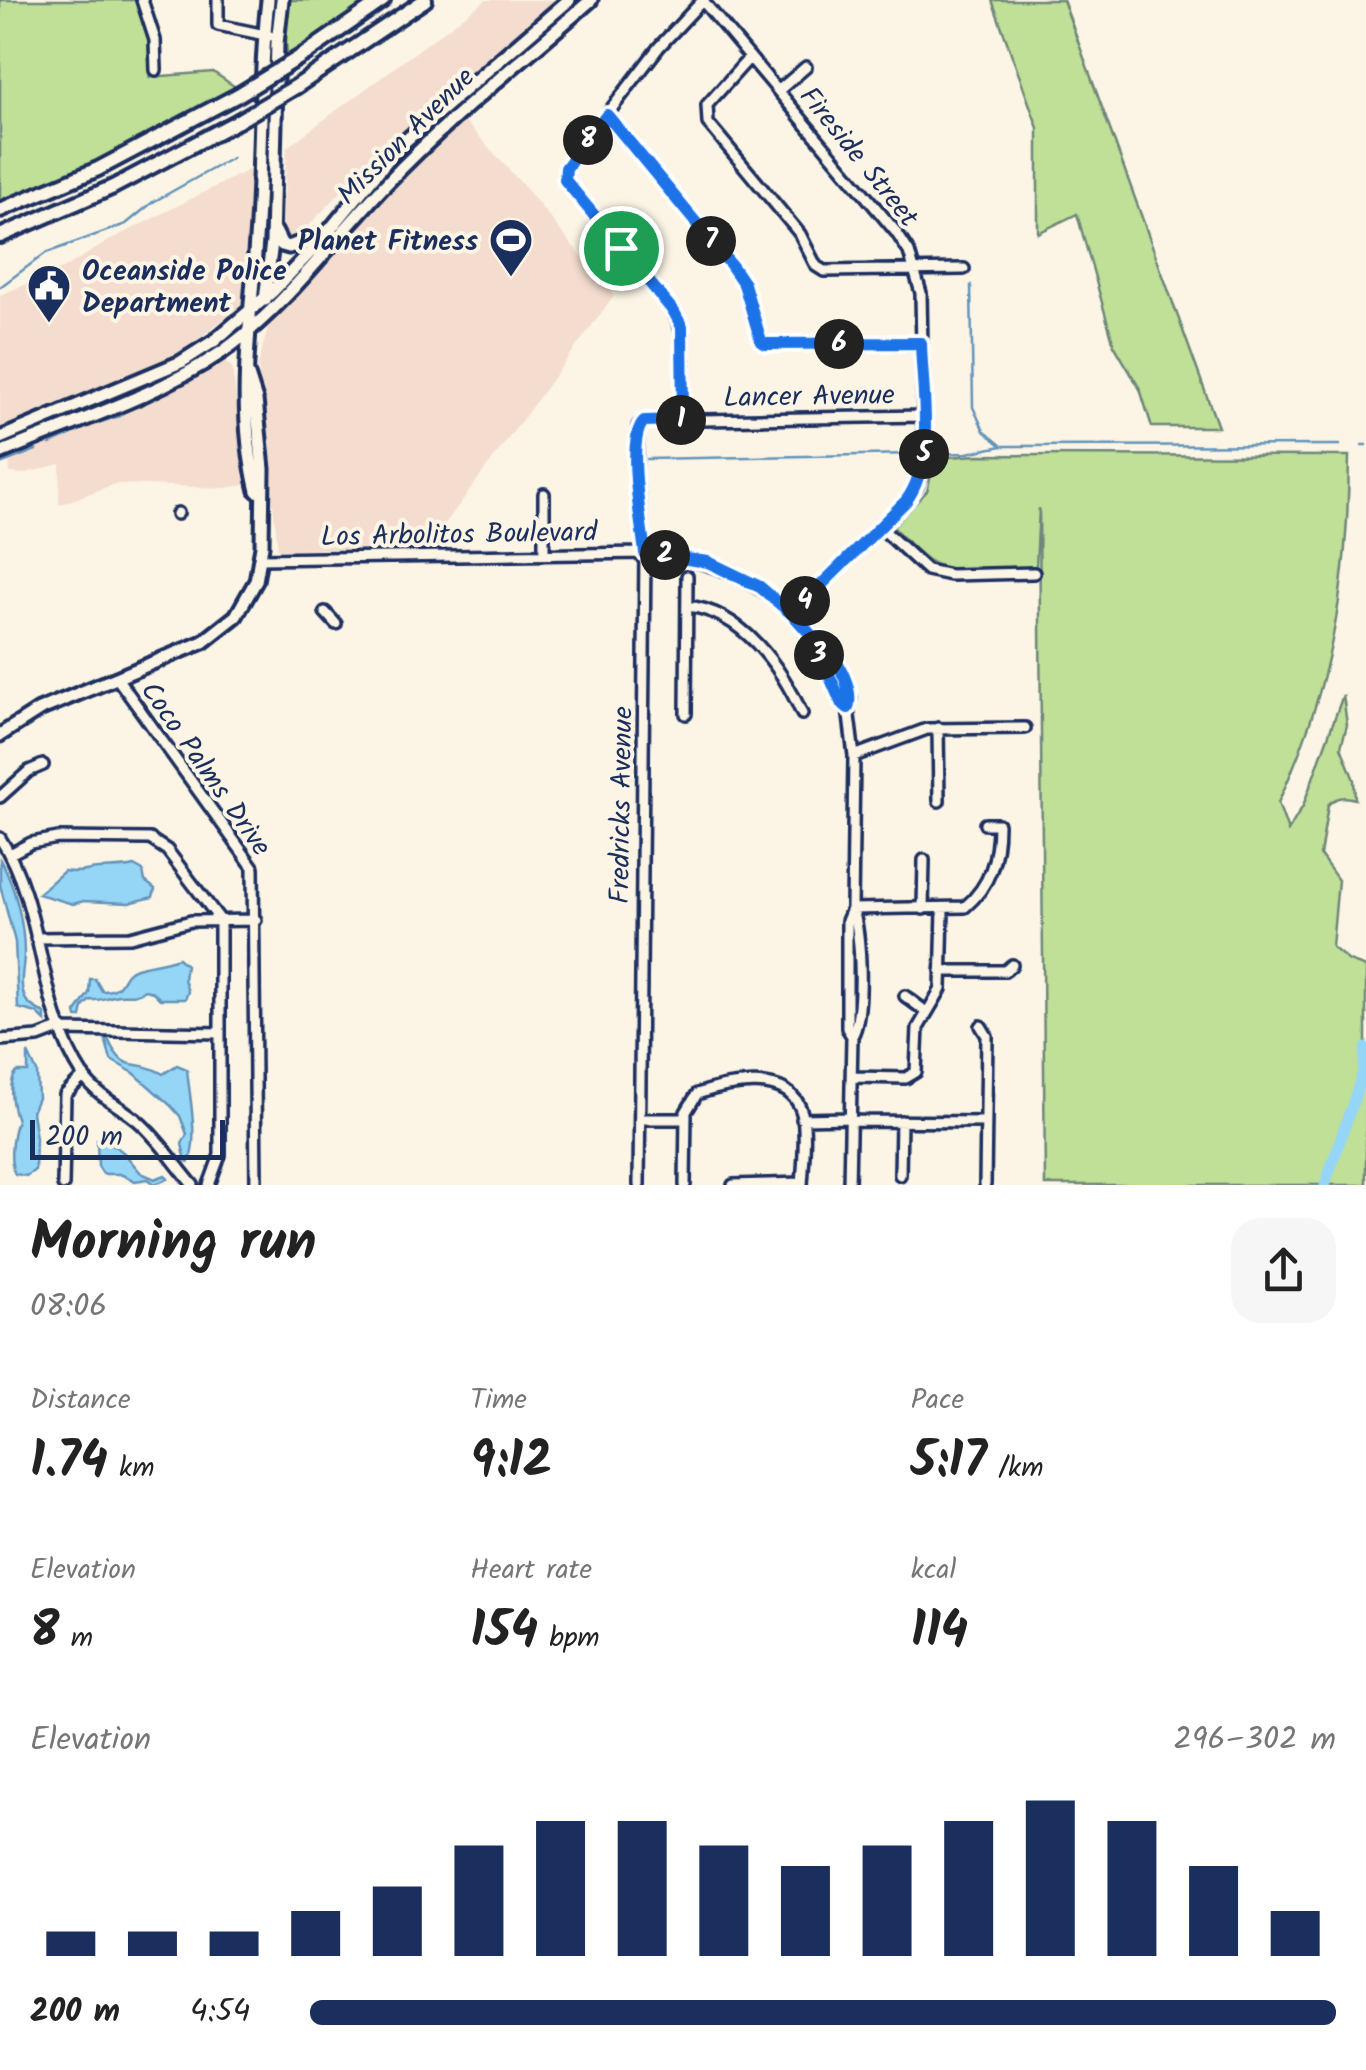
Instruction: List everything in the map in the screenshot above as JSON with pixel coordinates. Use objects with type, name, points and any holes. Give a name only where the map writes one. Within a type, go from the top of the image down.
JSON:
[{"type":"highway","points":[[0,210],[98,169],[238,95],[383,0]]},
{"type":"highway","points":[[0,236],[128,180],[238,122],[425,0]]},
{"type":"main road","points":[[250,330],[266,296],[272,226],[268,0]]},
{"type":"main road","points":[[0,735],[38,710],[213,637],[236,616],[252,590],[260,559],[262,487],[256,440],[244,396],[271,36],[282,0]]},
{"type":"main road","points":[[513,57],[526,47],[526,36],[569,0]]},
{"type":"main road","name":"Mission Avenue","points":[[0,438],[181,362],[214,341],[266,296],[335,224],[397,148],[444,106],[591,0]]},
{"type":"main road","name":"Mission Avenue","points":[[0,453],[174,379],[250,330],[420,149],[500,77],[513,57]]},
{"type":"main road","points":[[420,149],[417,140],[443,116],[444,106]]},
{"type":"main road","points":[[383,187],[383,178],[402,156],[397,148]]},
{"type":"main road","points":[[350,225],[347,218],[366,195],[364,187]]},
{"type":"main road","points":[[272,226],[278,240],[289,247],[305,244],[335,224]]},
{"type":"main road","points":[[248,372],[256,400],[254,441],[261,505]]},
{"type":"street","points":[[142,0],[155,40],[156,70]]},
{"type":"street","points":[[218,0],[218,25],[271,36]]},
{"type":"street","points":[[683,420],[682,327],[674,312],[565,180],[566,168],[659,47],[703,0]]},
{"type":"street","name":"Fireside Street","points":[[703,0],[896,232],[916,270],[924,462],[917,486],[792,614]]},
{"type":"street","points":[[750,57],[707,105],[708,122],[800,234],[816,266],[824,270],[964,269]]},
{"type":"street","points":[[778,91],[806,67]]},
{"type":"street","points":[[607,115],[744,284],[761,341],[921,343]]},
{"type":"street","name":"Lancer Avenue","points":[[638,426],[644,421],[923,416]]},
{"type":"street","name":"Fredricks Avenue","points":[[638,426],[636,473],[645,553],[640,1185]]},
{"type":"street","points":[[544,494],[544,554]]},
{"type":"street","points":[[880,527],[927,570],[950,575],[1034,573]]},
{"type":"street","name":"Los Arbolitos Boulevard","points":[[260,559],[645,553],[688,557],[742,576],[792,614],[812,636],[841,702],[848,708],[854,756],[852,909],[858,921],[859,980],[858,1027],[852,1036],[849,1185]]},
{"type":"street","points":[[686,576],[686,714]]},
{"type":"street","points":[[687,606],[724,618],[762,646],[790,687],[802,714]]},
{"type":"street","points":[[325,612],[336,624]]},
{"type":"street","name":"Coco Palms Drive","points":[[117,678],[254,867],[251,920],[256,1185]]},
{"type":"street","points":[[938,728],[939,801]]},
{"type":"street","points":[[854,756],[924,730],[1024,728]]},
{"type":"street","points":[[0,797],[29,771],[43,765]]},
{"type":"street","points":[[852,909],[965,907],[975,899],[998,853],[998,824],[984,824]]},
{"type":"street","points":[[0,838],[22,878],[46,986],[84,1076],[98,1093],[138,1120],[193,1185]]},
{"type":"street","points":[[10,854],[32,843],[58,838],[150,839],[167,850],[220,920],[220,1155],[208,1185]]},
{"type":"street","points":[[923,910],[924,860]]},
{"type":"street","points":[[852,1077],[906,1078],[916,1072],[918,1028],[940,989],[942,910]]},
{"type":"street","points":[[36,938],[130,937],[191,921],[251,920]]},
{"type":"street","points":[[941,971],[1005,972],[1012,965]]},
{"type":"street","points":[[905,996],[925,1011]]},
{"type":"street","points":[[0,1040],[63,1029],[220,1033]]},
{"type":"street","points":[[972,1036],[984,1031],[984,1185]]},
{"type":"street","points":[[63,1185],[64,1095],[84,1076]]},
{"type":"street","points":[[684,1185],[685,1118],[696,1094],[731,1082],[756,1081],[790,1094],[802,1112],[802,1184],[739,1184]]},
{"type":"street","points":[[640,1119],[685,1118]]},
{"type":"street","points":[[802,1119],[986,1122]]},
{"type":"street","points":[[900,1121],[900,1175]]},
{"type":"shaded area","points":[[486,0],[559,0],[382,149],[294,241],[287,240],[282,229],[287,147]]},
{"type":"shaded area","points":[[461,117],[614,296],[427,548],[278,550],[258,366],[268,327],[410,167]]},
{"type":"shaded area","points":[[254,167],[246,285],[240,306],[183,351],[0,430],[0,295],[66,267],[112,239]]},
{"type":"shaded area","points":[[225,362],[232,367],[246,485],[225,488],[115,484],[59,505],[60,464],[23,474],[10,473],[9,455]]},
{"type":"green space","points":[[0,0],[137,0],[148,34],[150,77],[213,72],[237,88],[89,165],[0,201]]},
{"type":"green space","points":[[288,0],[372,0],[287,59]]},
{"type":"green space","points":[[992,0],[1063,0],[1218,427],[1152,427],[1140,389],[1114,345],[1077,214],[1038,233],[1038,128]]},
{"type":"green space","points":[[1349,456],[1345,548],[1333,634],[1312,717],[1278,803],[1288,831],[1303,806],[1343,695],[1347,725],[1341,747],[1354,780],[1355,799],[1341,798],[1328,805],[1320,855],[1338,880],[1332,947],[1349,961],[1366,967],[1366,1185],[1045,1185],[1039,508],[1036,567],[966,571],[939,566],[919,553],[893,527],[927,491],[935,458]]},
{"type":"water","points":[[0,860],[20,917],[24,995],[30,1005],[45,1014],[45,1021],[37,1013],[18,1008],[15,942],[0,885]]},
{"type":"water","points":[[134,866],[143,871],[145,881],[155,889],[153,897],[129,903],[73,904],[38,894],[64,871]]},
{"type":"water","points":[[178,958],[186,965],[185,999],[160,999],[145,990],[90,1000],[81,1017],[77,1017],[76,1012],[89,993],[90,979],[95,979],[102,991],[110,990],[136,968]]},
{"type":"water","points":[[105,1038],[125,1062],[163,1074],[177,1065],[187,1069],[193,1129],[189,1162],[182,1144],[187,1134],[180,1116],[134,1073],[111,1060]]},
{"type":"water","points":[[28,1053],[37,1072],[38,1098],[32,1112],[35,1170],[26,1176],[15,1174],[12,1162],[17,1120],[11,1089],[17,1072],[28,1072]]},
{"type":"water","points":[[102,1136],[141,1173],[155,1179],[165,1175],[168,1179],[155,1184],[148,1179],[135,1181],[120,1174],[103,1174],[98,1166],[97,1139]]},
{"type":"waterway","points":[[0,287],[46,253],[126,224],[153,202],[232,158]]},
{"type":"waterway","points":[[971,285],[973,407],[984,431],[1002,446]]},
{"type":"waterway","points":[[50,444],[120,416]]},
{"type":"waterway","points":[[934,454],[1002,446],[1340,445]]},
{"type":"waterway","points":[[0,464],[36,450]]},
{"type":"waterway","points":[[647,459],[916,454]]},
{"type":"waterway","points":[[1325,1185],[1363,1072],[1366,1048]]},
{"type":"place","name":"Planet Fitness","points":[[511,278]]},
{"type":"place","name":"Oceanside Police Department","points":[[49,324]]},
{"type":"route","points":[[621,248],[565,180],[566,168],[607,115],[744,284],[761,341],[921,343],[924,462],[917,486],[792,614],[812,636],[823,640],[831,653],[851,698],[848,708],[841,702],[812,636],[760,587],[708,562],[645,553],[636,473],[636,432],[644,421],[683,420],[683,338],[674,312],[621,248]]}]
